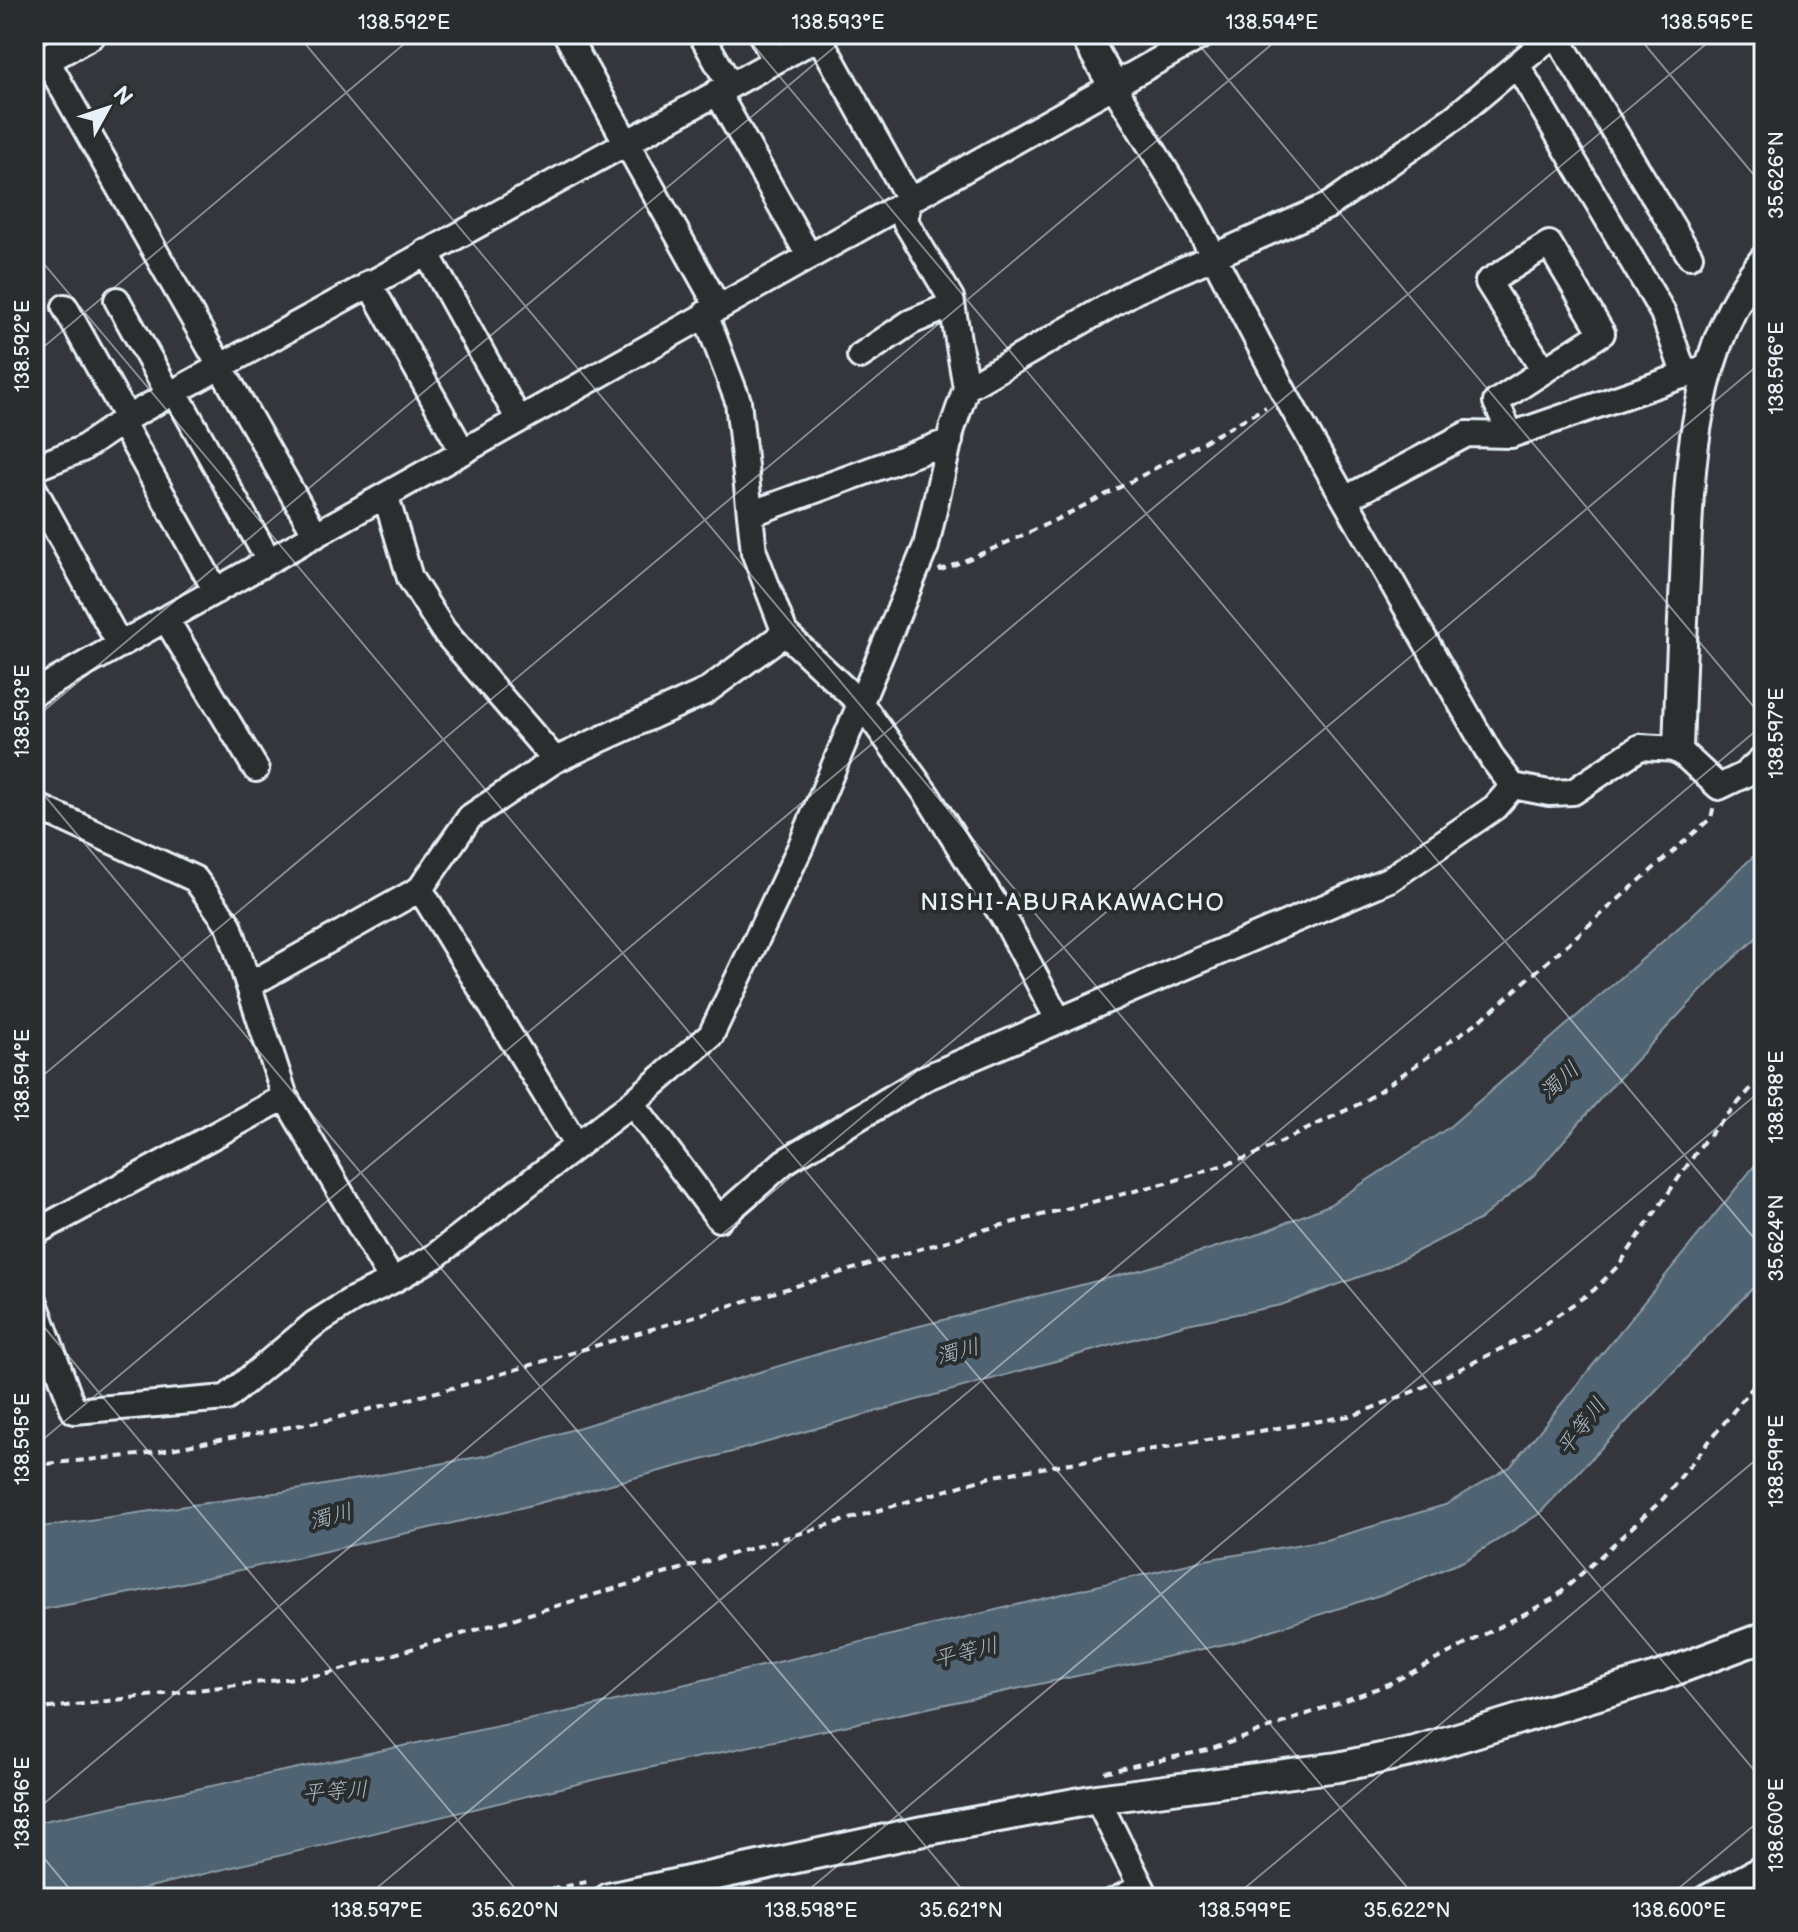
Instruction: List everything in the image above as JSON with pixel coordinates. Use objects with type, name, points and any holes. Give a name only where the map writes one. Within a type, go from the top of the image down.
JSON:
[{"type":"street","points":[[91,34],[40,63],[220,366],[316,535]]},
{"type":"street","points":[[566,34],[711,311],[738,401],[754,552],[785,633],[862,705],[960,847],[1008,925],[1059,1021]]},
{"type":"street","points":[[701,34],[724,88],[809,256]]},
{"type":"street","points":[[761,34],[775,60]]},
{"type":"street","points":[[1084,34],[1189,209],[1286,396],[1347,498],[1493,760],[1513,786],[1549,793],[1573,792],[1640,747],[1678,749],[1719,787],[1744,775],[1764,757]]},
{"type":"street","points":[[34,693],[1205,34]]},
{"type":"street","points":[[966,388],[1123,298],[1328,206],[1455,117],[1555,34],[1690,256]]},
{"type":"street","points":[[34,468],[82,449],[124,419],[822,35],[909,199],[905,221],[952,305],[966,388],[950,441],[926,546],[800,848],[711,1035],[632,1103],[435,1256],[314,1324],[226,1398],[74,1411],[34,1300]]},
{"type":"street","points":[[1517,65],[1698,371]]},
{"type":"street","points":[[1511,435],[1496,402],[1544,371],[1602,333],[1549,244],[1488,282],[1544,371]]},
{"type":"street","points":[[426,252],[519,420]]},
{"type":"street","points":[[1678,749],[1698,371],[1764,260]]},
{"type":"street","points":[[369,283],[463,452]]},
{"type":"street","points":[[117,300],[269,561]]},
{"type":"street","points":[[860,356],[911,322],[952,305]]},
{"type":"street","points":[[65,307],[216,591]]},
{"type":"street","points":[[1347,498],[1467,434],[1511,435],[1698,371]]},
{"type":"street","points":[[750,514],[950,441]]},
{"type":"street","points":[[34,489],[120,645]]},
{"type":"street","points":[[386,497],[410,578],[443,630],[555,760]]},
{"type":"street","points":[[166,619],[256,769]]},
{"type":"street","points":[[249,985],[420,889],[470,817],[555,760],[705,692],[785,633]]},
{"type":"street","points":[[632,1103],[719,1219],[784,1162],[925,1078],[1390,879],[1495,807],[1513,786]]},
{"type":"street","points":[[34,805],[195,879],[229,925],[285,1097],[392,1281]]},
{"type":"street","points":[[420,889],[577,1146]]},
{"type":"street","points":[[34,1233],[285,1097]]},
{"type":"street","points":[[606,1888],[650,1894],[923,1831],[1100,1786],[1338,1767],[1415,1751],[1557,1710],[1764,1637]]},
{"type":"street","points":[[1100,1786],[1142,1890]]},
{"type":"street","points":[[1706,1898],[1764,1867]]},
{"type":"lane","points":[[1107,1898],[1142,1890]]},
{"type":"path","points":[[935,564],[941,570],[1014,541],[1286,396]]},
{"type":"path","points":[[34,1465],[138,1455],[328,1420],[467,1384],[987,1229],[1170,1182],[1252,1156],[1363,1102],[1482,1019],[1711,818],[1719,787]]},
{"type":"path","points":[[34,1710],[327,1674],[994,1476],[1355,1415],[1417,1390],[1527,1336],[1594,1290],[1619,1265],[1704,1141],[1764,1074]]},
{"type":"path","points":[[1100,1786],[1389,1684],[1555,1598],[1663,1499],[1764,1373]]},
{"type":"path","points":[[510,1898],[606,1888]]},
{"type":"water","name":"濁川","points":[[1764,846],[1764,931],[1722,969],[1606,1092],[1534,1175],[1479,1220],[1384,1268],[1281,1305],[1187,1324],[520,1508],[173,1585],[34,1611],[34,1528],[302,1489],[489,1455],[864,1340],[1144,1269],[1253,1236],[1329,1205],[1448,1128],[1685,922]]},
{"type":"water","name":"平等川","points":[[1764,1154],[1764,1276],[1539,1514],[1464,1561],[1383,1594],[1235,1642],[606,1777],[104,1898],[34,1898],[34,1823],[590,1707],[1205,1560],[1326,1540],[1445,1505],[1511,1466]]},
{"type":"district","name":"NISHI-ABURAKAWACHO","points":[[1073,902]]}]
